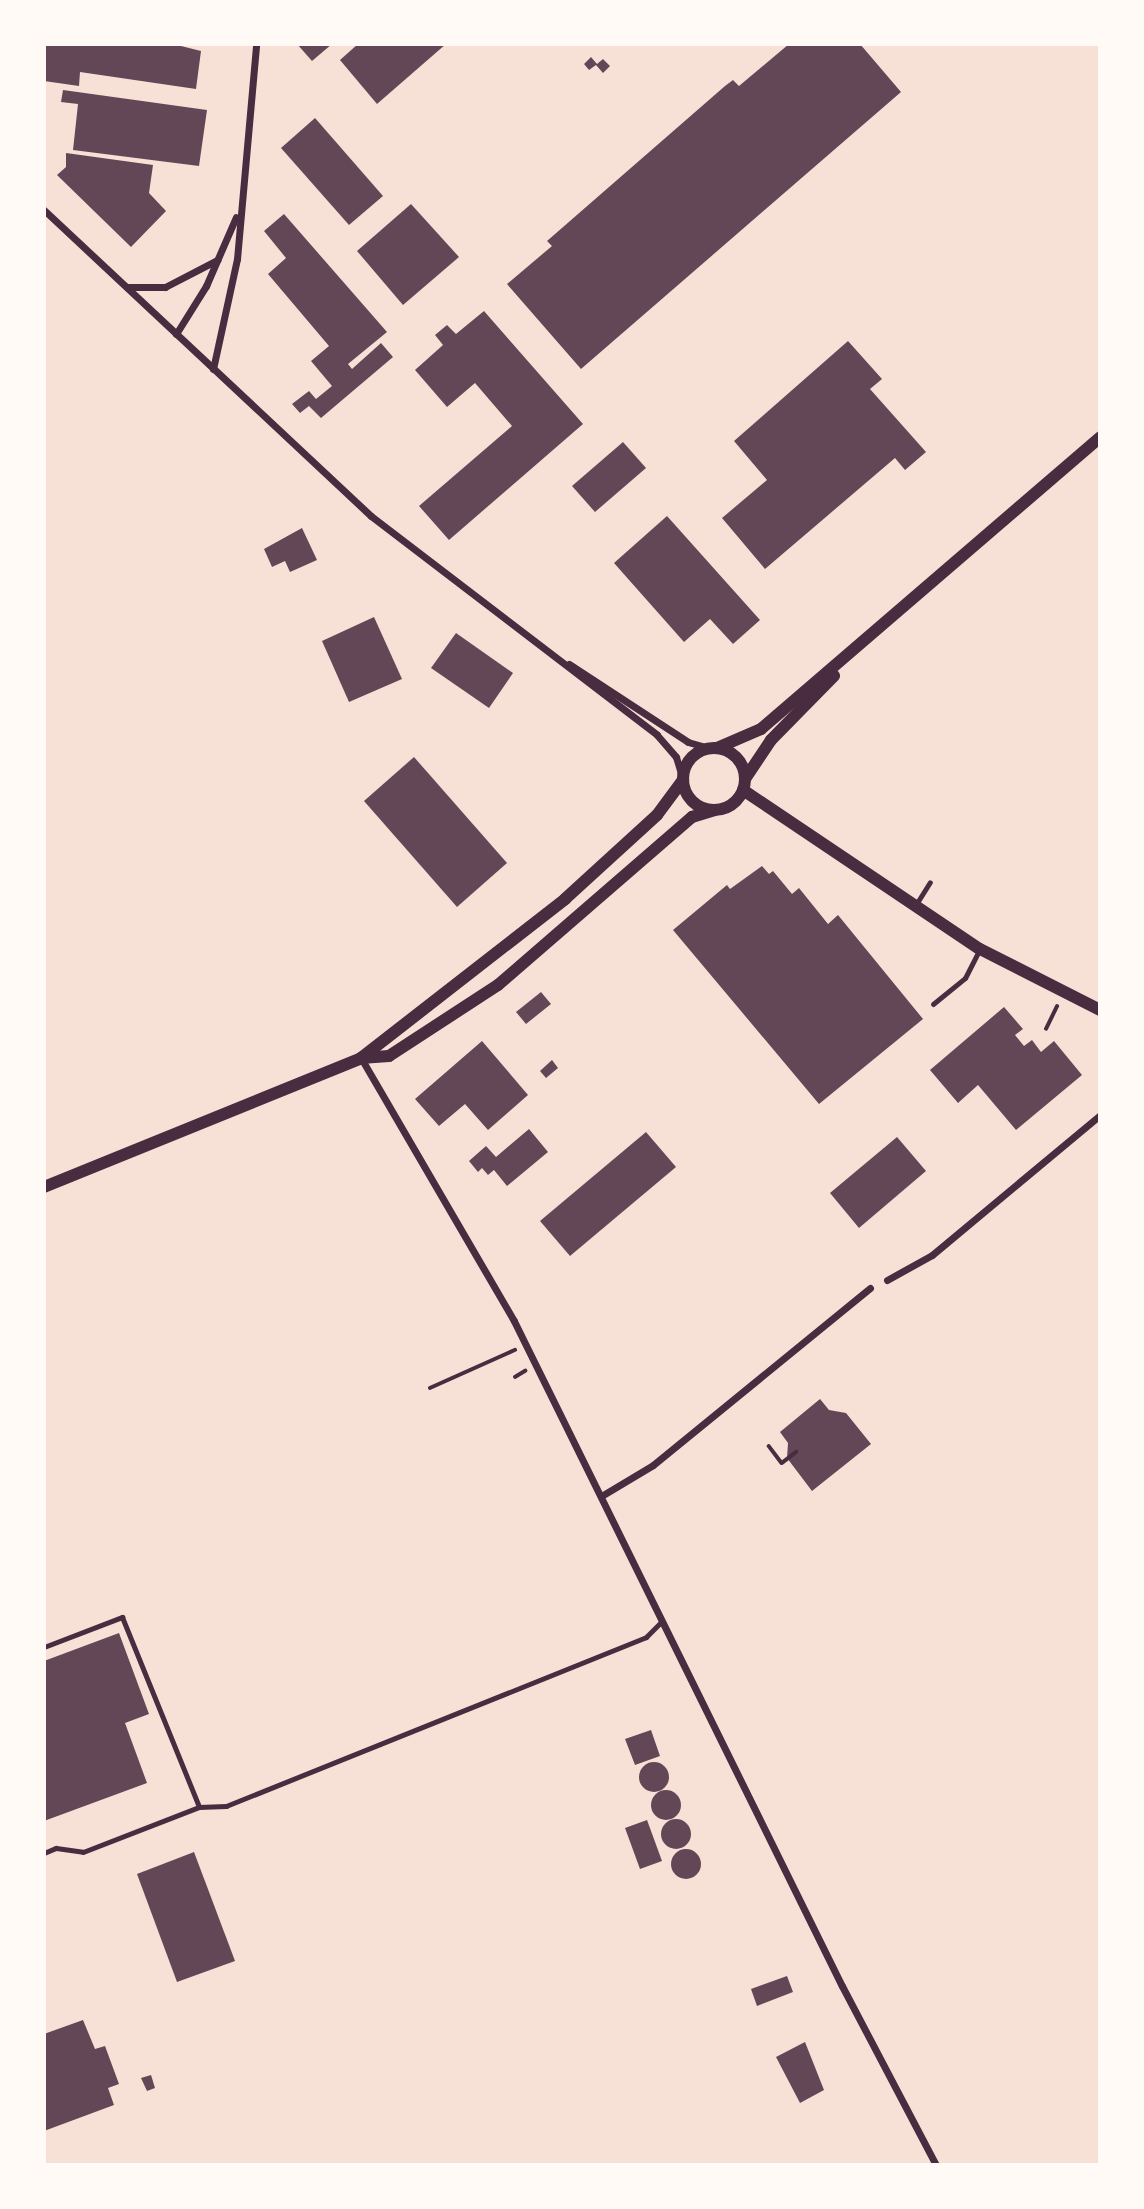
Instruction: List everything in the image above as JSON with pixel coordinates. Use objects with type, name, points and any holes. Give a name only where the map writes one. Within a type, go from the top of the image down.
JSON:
[{"type":"street","points":[[212,369],[237,259],[238,214],[256,44]]},
{"type":"street","points":[[44,210],[371,516],[657,735],[676,757],[691,799],[715,810]]},
{"type":"street","points":[[176,334],[217,260],[238,214]]},
{"type":"street","points":[[127,287],[165,287],[217,260]]},
{"type":"street","points":[[44,1187],[361,1058],[565,900],[657,814],[683,780],[689,761],[713,748],[761,729],[1100,437]]},
{"type":"street","points":[[510,625],[688,742],[734,754],[744,784],[980,949],[1100,1010]]},
{"type":"street","points":[[361,1058],[389,1056],[498,985],[692,817],[732,804],[771,740],[883,625]]},
{"type":"street","points":[[361,1058],[526,1344],[936,2165]]},
{"type":"street","points":[[887,1280],[932,1255],[1100,1115]]},
{"type":"street","points":[[44,1181],[109,1159]]},
{"type":"street","points":[[603,1495],[653,1465],[870,1288]]},
{"type":"lane","points":[[915,906],[930,882]]},
{"type":"lane","points":[[933,1004],[965,978],[980,949]]},
{"type":"lane","points":[[44,1647],[122,1617],[199,1807]]},
{"type":"lane","points":[[44,1853],[56,1848],[83,1852],[199,1807],[239,1801],[646,1637],[662,1621]]},
{"type":"path","points":[[1046,1029],[1064,992]]},
{"type":"path","points":[[430,1388],[526,1344]]},
{"type":"path","points":[[769,1446],[782,1463],[796,1452]]},
{"type":"building","points":[[44,44],[173,44],[201,51],[196,89],[80,72],[79,86],[44,81]]},
{"type":"building","points":[[297,44],[332,44],[312,61]]},
{"type":"building","points":[[358,44],[446,44],[377,104],[340,60]]},
{"type":"building","points":[[789,44],[860,44],[901,92],[581,369],[507,284],[552,246],[547,241],[725,86],[733,80],[739,86]]},
{"type":"building","points":[[591,57],[597,64],[603,59],[610,66],[603,73],[596,65],[589,70],[584,64]]},
{"type":"building","points":[[63,90],[207,110],[199,166],[73,150],[78,104],[61,102]]},
{"type":"building","points":[[315,118],[383,196],[349,225],[281,148]]},
{"type":"building","points":[[66,153],[153,165],[149,193],[166,211],[131,247],[57,175],[66,167]]},
{"type":"building","points":[[411,204],[459,257],[403,305],[357,251]]},
{"type":"building","points":[[284,214],[387,332],[348,364],[352,369],[381,343],[393,357],[321,418],[309,406],[300,413],[292,404],[309,391],[316,399],[332,386],[311,361],[329,346],[268,274],[286,258],[264,231]]},
{"type":"building","points":[[484,311],[583,424],[449,540],[419,506],[512,426],[475,383],[447,407],[415,370],[443,345],[435,335],[447,325],[456,334]]},
{"type":"building","points":[[848,341],[882,379],[870,389],[926,452],[905,470],[895,458],[765,569],[722,518],[767,480],[734,441]]},
{"type":"building","points":[[623,442],[646,468],[595,512],[572,486]]},
{"type":"building","points":[[667,516],[760,620],[733,644],[710,619],[684,642],[614,563]]},
{"type":"building","points":[[302,528],[317,560],[290,572],[285,561],[272,567],[264,549]]},
{"type":"building","points":[[374,617],[402,679],[349,702],[322,641]]},
{"type":"building","points":[[456,633],[513,673],[489,708],[431,668]]},
{"type":"building","points":[[414,757],[507,863],[457,907],[364,801]]},
{"type":"building","points":[[762,866],[769,874],[773,871],[792,894],[799,888],[828,924],[838,915],[923,1019],[819,1104],[673,930],[727,885],[730,889]]},
{"type":"building","points":[[541,992],[551,1004],[526,1024],[516,1012]]},
{"type":"building","points":[[1004,1007],[1023,1029],[1015,1035],[1024,1046],[1032,1040],[1041,1052],[1054,1041],[1082,1075],[1016,1130],[978,1085],[958,1103],[930,1070]]},
{"type":"building","points":[[482,1041],[528,1095],[488,1130],[465,1104],[439,1126],[415,1099]]},
{"type":"building","points":[[552,1060],[558,1068],[546,1078],[540,1071]]},
{"type":"building","points":[[529,1129],[548,1152],[507,1186],[494,1170],[488,1175],[482,1168],[478,1172],[469,1161],[486,1146],[496,1157]]},
{"type":"building","points":[[646,1132],[676,1167],[570,1256],[540,1221]]},
{"type":"building","points":[[897,1137],[926,1171],[859,1228],[830,1193]]},
{"type":"building","points":[[820,1399],[829,1410],[846,1413],[871,1444],[812,1491],[787,1458],[788,1443],[780,1432]]},
{"type":"building","points":[[119,1633],[149,1714],[125,1723],[147,1783],[44,1821],[44,1661]]},
{"type":"building","points":[[651,1730],[660,1756],[635,1765],[625,1739]]},
{"type":"building","points":[[654,1762],[665,1766],[669,1777],[665,1788],[654,1792],[643,1788],[639,1777],[643,1766]]},
{"type":"building","points":[[666,1790],[672,1791],[680,1799],[680,1811],[672,1819],[666,1820],[660,1819],[652,1811],[651,1805],[652,1799],[660,1791]]},
{"type":"building","points":[[676,1819],[687,1823],[691,1834],[687,1845],[676,1849],[665,1845],[661,1834],[665,1823]]},
{"type":"building","points":[[647,1820],[662,1861],[640,1869],[625,1828]]},
{"type":"building","points":[[686,1849],[697,1853],[701,1864],[697,1875],[686,1879],[675,1875],[671,1864],[675,1853]]},
{"type":"building","points":[[194,1852],[235,1961],[177,1982],[137,1874]]},
{"type":"building","points":[[787,1976],[793,1992],[757,2006],[751,1989]]},
{"type":"building","points":[[83,2020],[95,2049],[105,2046],[119,2084],[108,2088],[114,2105],[44,2131],[44,2034]]},
{"type":"building","points":[[805,2042],[824,2090],[800,2103],[776,2057]]},
{"type":"building","points":[[151,2075],[155,2088],[147,2091],[141,2078]]}]
